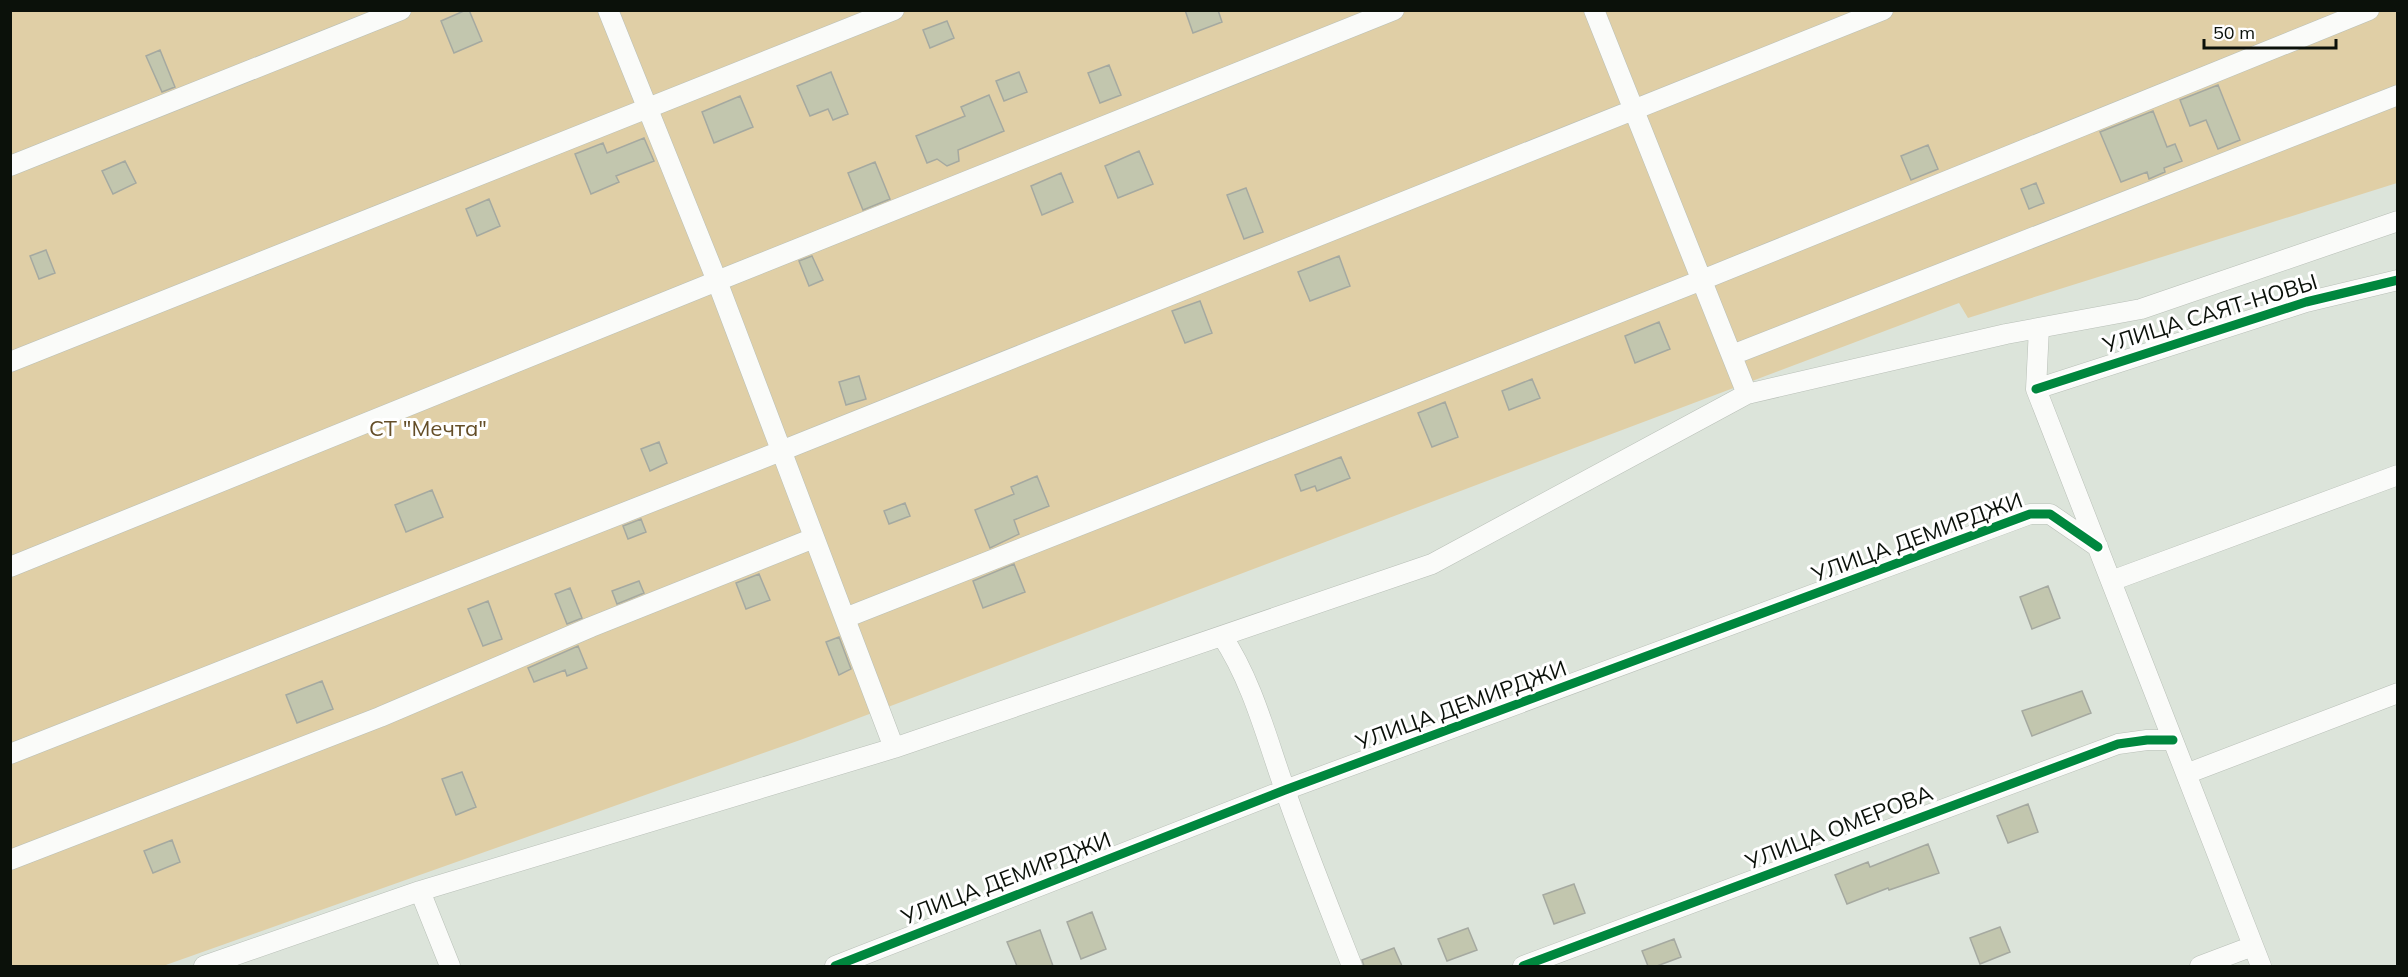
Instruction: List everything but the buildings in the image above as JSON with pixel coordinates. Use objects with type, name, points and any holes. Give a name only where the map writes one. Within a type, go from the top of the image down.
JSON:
[{"type":"street","points":[[10,166],[401,10]]},
{"type":"street","points":[[608,10],[717,281],[894,748]]},
{"type":"street","points":[[10,362],[894,10]]},
{"type":"street","points":[[10,567],[1394,10]]},
{"type":"street","points":[[1594,10],[1748,394]]},
{"type":"street","points":[[10,754],[781,451],[1883,10]]},
{"type":"street","points":[[845,618],[1702,280],[2369,10]]},
{"type":"street","points":[[1732,355],[2397,95]]},
{"type":"street","points":[[204,966],[420,891],[894,748],[1432,564],[1748,394],[2039,328],[2141,309],[2397,220]]},
{"type":"street","name":"УЛИЦА САЯТ-НОВЫ","points":[[2036,389],[2306,302],[2397,280]]},
{"type":"street","points":[[2039,328],[2036,389],[2261,966]]},
{"type":"street","points":[[2111,581],[2397,475]]},
{"type":"street","name":"УЛИЦА ДЕМИРДЖИ","points":[[835,966],[1285,790],[2030,514],[2050,514],[2098,547]]},
{"type":"street","points":[[10,860],[380,717],[591,627],[814,538]]},
{"type":"street","points":[[1222,636],[1248,684],[1285,790],[1352,966]]},
{"type":"street","points":[[2186,774],[2397,693]]},
{"type":"street","name":"УЛИЦА ОМЕРОВА","points":[[1523,966],[2118,744],[2147,740],[2173,740]]},
{"type":"street","points":[[420,891],[450,966]]},
{"type":"street","points":[[2200,966],[2253,946]]},
{"type":"green space","name":"СТ \"Мечта\"","points":[[10,11],[2397,11],[2397,183],[1968,318],[1959,303],[803,739],[163,966],[11,966]]},
{"type":"cycle path","points":[[2036,389],[2306,302],[2398,280]]},
{"type":"cycle path","points":[[835,966],[1285,790],[2030,514],[2050,514],[2098,547]]},
{"type":"cycle path","points":[[1523,966],[2118,744],[2147,740],[2173,740]]}]
